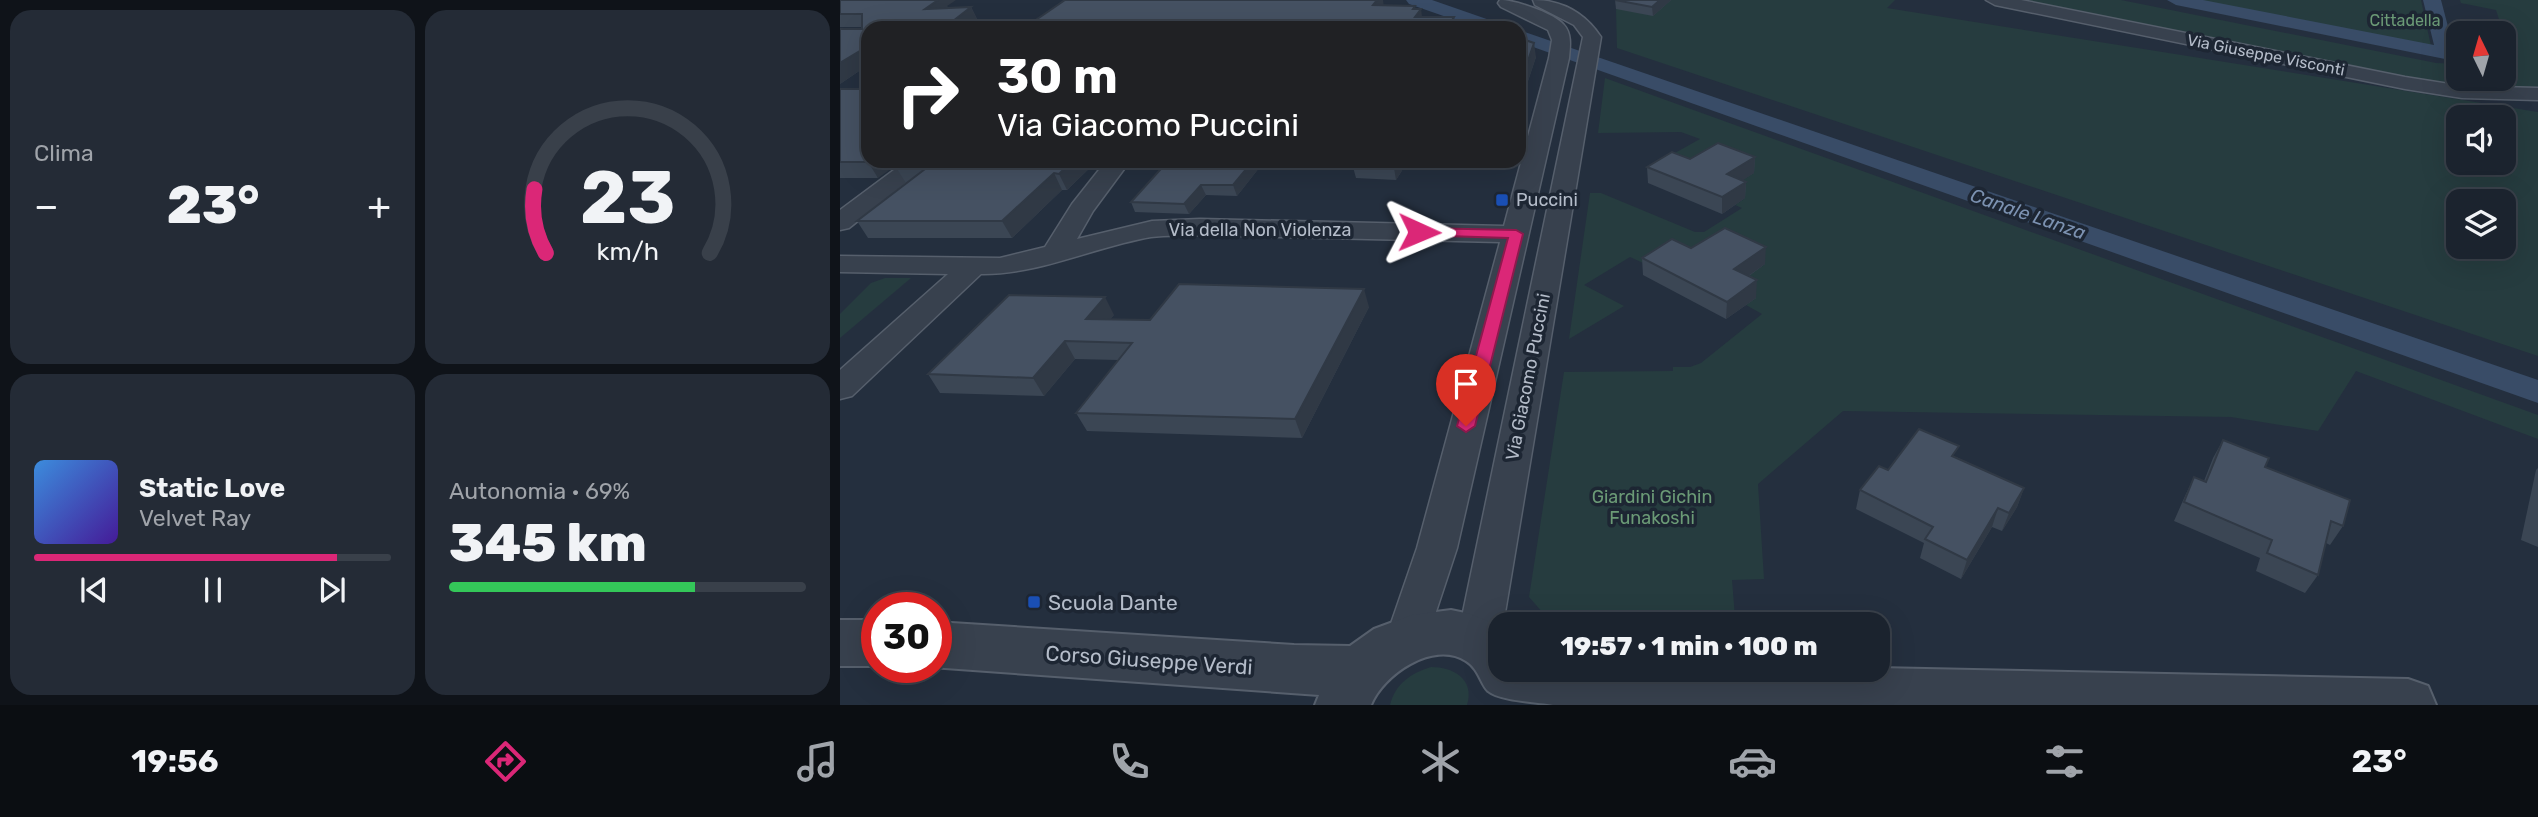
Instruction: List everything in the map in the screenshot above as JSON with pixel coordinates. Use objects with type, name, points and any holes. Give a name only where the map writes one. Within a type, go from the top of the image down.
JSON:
[{"type":"street","points":[[1499,2],[1528,0]]},
{"type":"street","points":[[1408,638],[1437,548],[1483,353],[1546,114],[1574,53],[1591,37],[1587,29],[1569,14],[1540,0]]},
{"type":"street","name":"Via Giuseppe Visconti","points":[[1996,0],[2405,83],[2462,92],[2538,94]]},
{"type":"street","points":[[1499,2],[1547,20],[1560,32],[1574,53]]},
{"type":"street","name":"Via Giacomo Puccini","points":[[1498,612],[1495,548],[1579,113],[1574,53]]},
{"type":"street","points":[[1546,114],[1579,113]]},
{"type":"street","points":[[840,222],[911,168]]},
{"type":"street","points":[[1054,255],[1081,209],[1113,168]]},
{"type":"street","name":"Via della Non Violenza","points":[[840,264],[1000,266],[1054,255],[1091,242],[1164,229],[1200,227],[1516,234]]},
{"type":"street","points":[[840,388],[973,266]]},
{"type":"street","points":[[1352,688],[1383,652],[1408,638],[1433,633],[1458,633],[1488,659]]},
{"type":"street","points":[[840,642],[861,643]]},
{"type":"street","name":"Corso Giuseppe Verdi","points":[[952,646],[1268,668],[1352,688]]},
{"type":"street","points":[[1568,682],[1646,688],[2408,705]]},
{"type":"green space","points":[[1627,0],[1895,0],[1887,8],[2494,105],[2446,105],[2446,175],[2516,175],[2516,108],[2538,112],[2538,356],[1617,48],[1616,9]]},
{"type":"green space","points":[[2011,0],[2121,0],[2446,63],[2446,84],[2403,78]]},
{"type":"green space","name":"Cittadella","points":[[2195,0],[2421,0],[2431,46]]},
{"type":"green space","points":[[2460,0],[2538,0],[2538,88],[2516,87],[2516,21],[2500,21],[2496,10],[2461,3]]},
{"type":"green space","name":"Giardini Gichin Funakoshi","points":[[1605,78],[2538,415],[2538,439],[2356,371],[2318,431],[2231,417],[1843,411],[1758,484],[1764,579],[1732,580],[1735,612],[1542,612],[1529,597],[1564,372],[1673,371],[1673,367],[1690,367],[1701,363],[1762,314],[1746,305],[1756,297],[1734,286],[1765,264],[1654,268],[1630,257],[1584,285],[1624,306],[1569,339],[1590,193],[1601,193],[1695,232],[1704,232],[1742,208],[1735,205],[1745,198],[1648,168],[1700,139],[1681,132],[1598,133]]},
{"type":"green space","points":[[885,278],[911,278],[840,338],[840,314],[871,283]]},
{"type":"green space","points":[[1431,667],[1447,669],[1460,676],[1468,688],[1467,705],[1390,705],[1405,680]]},
{"type":"building","points":[[840,0],[938,0],[925,9],[971,7],[953,21],[862,21],[862,14],[840,14]]},
{"type":"building","points":[[1065,0],[1377,0],[1373,5],[1415,6],[1413,9],[1421,9],[1415,17],[1454,17],[1451,21],[1034,21]]},
{"type":"building","points":[[1615,0],[1660,0],[1652,7]]},
{"type":"building","points":[[840,29],[861,29],[861,50],[840,63]]},
{"type":"building","points":[[1526,40],[1534,43],[1526,66]]},
{"type":"building","points":[[840,89],[861,89],[861,162],[840,162]]},
{"type":"building","points":[[1718,143],[1755,157],[1727,174],[1746,182],[1722,197],[1647,167],[1672,152],[1690,159]]},
{"type":"building","points":[[1065,168],[1059,174],[1054,173],[1002,221],[857,221],[925,169],[897,169]]},
{"type":"building","points":[[1162,168],[1247,168],[1233,185],[1201,185],[1184,204],[1131,202]]},
{"type":"building","points":[[1725,228],[1766,247],[1734,269],[1757,280],[1727,302],[1642,258],[1672,239],[1691,248]]},
{"type":"building","points":[[1179,284],[1364,289],[1295,419],[1076,413],[1132,343],[1065,341],[1033,378],[928,374],[1009,295],[1105,297],[1086,319],[1150,320]]},
{"type":"building","points":[[1919,429],[1959,446],[1952,456],[2024,488],[2009,513],[1998,508],[1967,560],[1925,539],[1933,527],[1860,490],[1879,466],[1888,470]]},
{"type":"building","points":[[2223,440],[2269,458],[2265,467],[2350,500],[2343,526],[2331,521],[2318,575],[2267,553],[2272,540],[2184,502],[2194,477],[2206,482]]},
{"type":"waterway","name":"Canale Lanza","points":[[1415,0],[1475,21]]},
{"type":"waterway","points":[[2176,0],[2445,53],[2432,0]]},
{"type":"waterway","name":"Canale Lanza","points":[[1526,38],[2538,392]]},
{"type":"place","name":"Puccini","points":[[1502,200]]},
{"type":"place","name":"Scuola Dante","points":[[1034,602]]},
{"type":"route","points":[[1419,232],[1516,234],[1466,426]]}]
